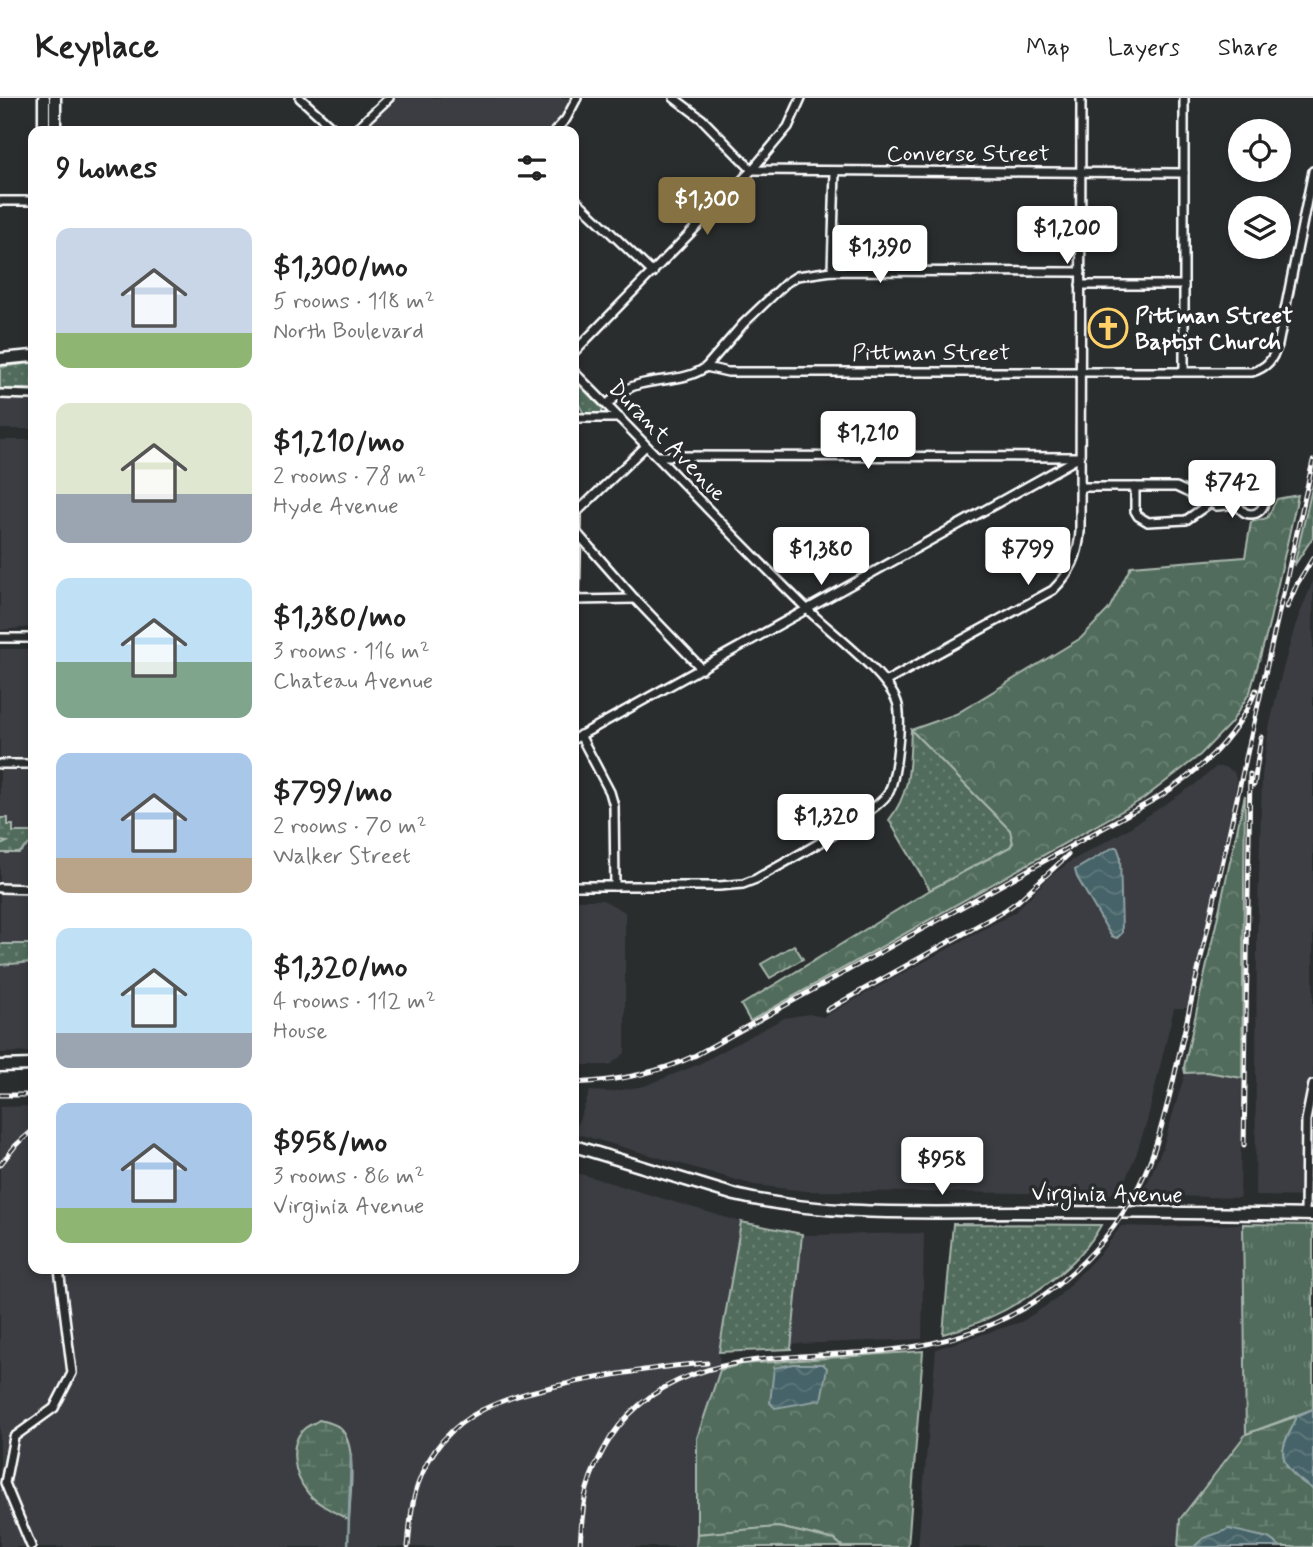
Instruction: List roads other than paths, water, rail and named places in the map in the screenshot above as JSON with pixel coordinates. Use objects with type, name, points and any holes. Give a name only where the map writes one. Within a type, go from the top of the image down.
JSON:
[{"type":"main road","points":[[44,98],[44,126]]},
{"type":"main road","points":[[55,98],[55,126]]},
{"type":"main road","points":[[0,359],[28,356]]},
{"type":"main road","points":[[0,1066],[28,1065]]},
{"type":"main road","name":"Virginia Avenue","points":[[579,1148],[735,1195],[822,1209],[873,1212],[1124,1211],[1309,1215]]},
{"type":"street","points":[[300,98],[331,126]]},
{"type":"street","points":[[359,126],[389,98]]},
{"type":"street","points":[[560,126],[577,98]]},
{"type":"street","points":[[674,98],[702,119],[752,170]]},
{"type":"street","points":[[579,347],[752,170],[788,127],[801,98]]},
{"type":"street","points":[[579,887],[743,884],[871,811],[887,794],[896,755],[900,715],[897,702],[885,682],[1053,590],[1065,578],[1077,555],[1080,532],[1081,98]]},
{"type":"street","points":[[1184,98],[1185,371]]},
{"type":"street","name":"Converse Street","points":[[752,170],[1184,173]]},
{"type":"street","name":"Pittman Street","points":[[607,404],[627,389],[639,384],[693,375],[706,367],[728,372],[1252,372],[1264,368],[1273,360],[1278,345],[1313,171]]},
{"type":"street","points":[[832,271],[835,172]]},
{"type":"street","points":[[0,201],[28,201]]},
{"type":"street","points":[[579,203],[653,273]]},
{"type":"street","points":[[706,367],[744,323],[797,276],[832,271],[1081,272]]},
{"type":"street","points":[[1080,285],[1184,285]]},
{"type":"street","name":"Durant Avenue","points":[[579,377],[808,610],[885,682]]},
{"type":"street","points":[[0,394],[28,395]]},
{"type":"street","points":[[579,418],[620,418]]},
{"type":"street","points":[[579,509],[646,446]]},
{"type":"street","points":[[657,456],[1080,457]]},
{"type":"street","points":[[579,736],[1080,457]]},
{"type":"street","points":[[1080,487],[1181,488],[1224,507],[1238,504]]},
{"type":"street","points":[[1135,487],[1135,511],[1148,522],[1185,520],[1210,503]]},
{"type":"street","points":[[579,535],[702,669]]},
{"type":"street","points":[[579,600],[635,599]]},
{"type":"street","points":[[0,638],[28,638]]},
{"type":"street","points":[[579,740],[610,792],[614,806],[615,886]]},
{"type":"street","points":[[0,764],[28,764]]},
{"type":"street","points":[[0,888],[28,889]]},
{"type":"street","points":[[1309,1215],[1306,1120],[1313,1085]]},
{"type":"street","points":[[31,1546],[5,1483],[14,1437],[54,1408],[72,1373],[60,1274]]},
{"type":"water","points":[[1117,847],[1120,855],[1122,933],[1117,938],[1111,936],[1075,870]]},
{"type":"water","points":[[793,1364],[823,1364],[827,1368],[821,1400],[775,1408],[770,1403],[774,1368]]},
{"type":"water","points":[[1313,1409],[1313,1489],[1290,1470],[1283,1451],[1297,1416]]},
{"type":"water","points":[[1229,1529],[1268,1538],[1281,1547],[1194,1547],[1204,1538]]},
{"type":"waterway","points":[[348,1547],[351,1454]]},
{"type":"railway","points":[[580,1547],[585,1496],[600,1455],[611,1437],[636,1408],[665,1387],[698,1373],[734,1364],[771,1358],[892,1350],[934,1343],[965,1334],[1022,1309],[1048,1292],[1072,1273],[1114,1226],[1145,1173],[1173,1082],[1313,461]]},
{"type":"railway","points":[[1287,607],[1313,558]]},
{"type":"railway","points":[[579,1083],[636,1075],[667,1067],[696,1055],[1157,798],[1188,777],[1215,752],[1238,723],[1256,690]]},
{"type":"railway","points":[[1254,785],[1261,737]]},
{"type":"railway","points":[[1244,1145],[1250,774]]},
{"type":"railway","points":[[827,1010],[1004,911],[1068,855]]},
{"type":"railway","points":[[0,1095],[28,1095]]},
{"type":"railway","points":[[0,1165],[28,1134]]},
{"type":"railway","points":[[408,1547],[416,1492],[429,1459],[444,1439],[461,1423],[481,1410],[526,1393],[575,1382],[657,1368],[707,1363]]},
{"type":"place","name":"Pittman Street Baptist Church","points":[[1108,328]]}]
